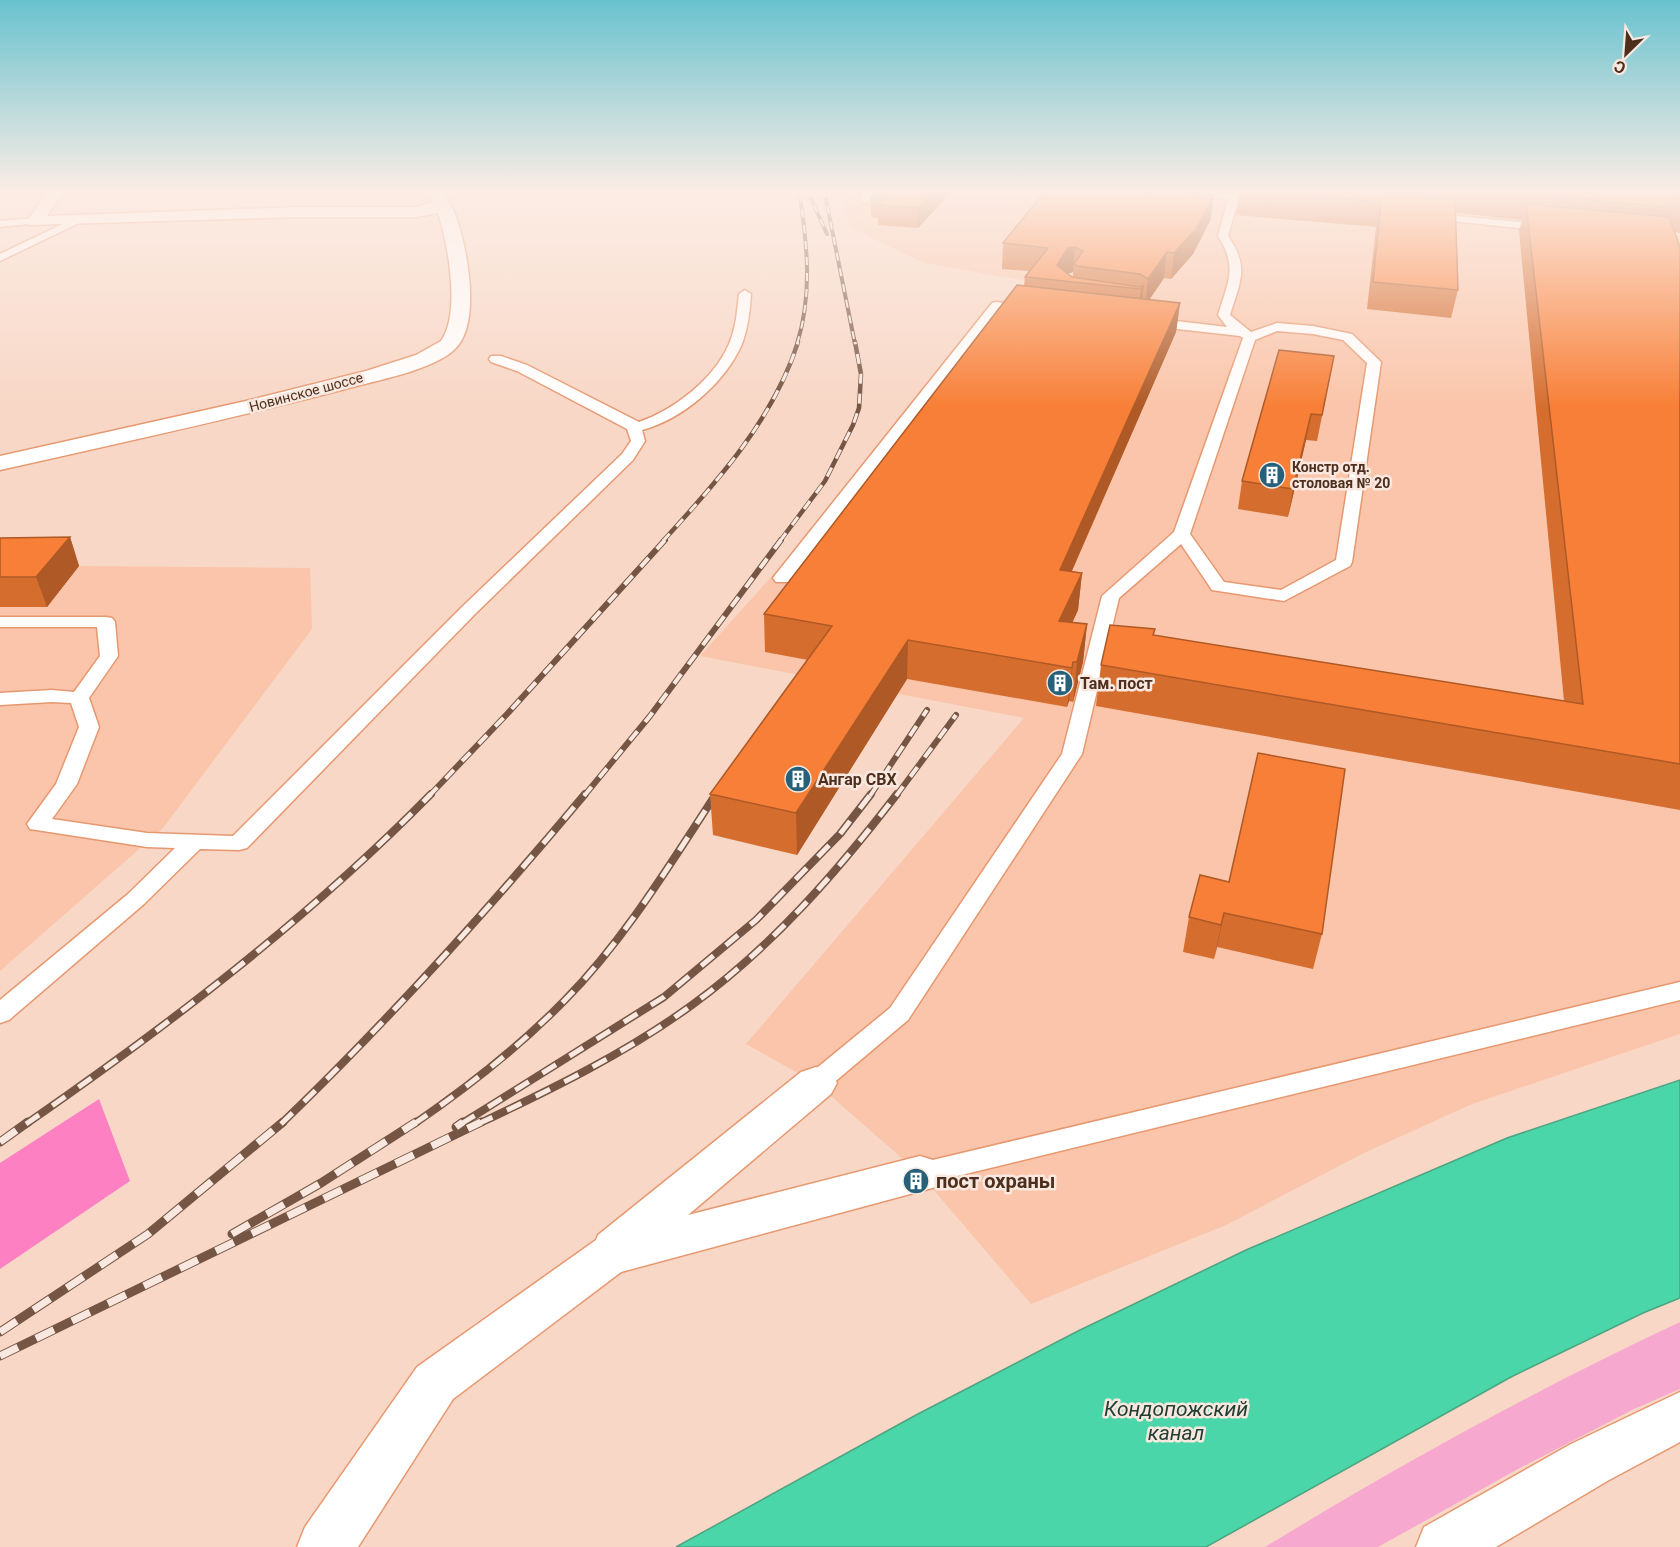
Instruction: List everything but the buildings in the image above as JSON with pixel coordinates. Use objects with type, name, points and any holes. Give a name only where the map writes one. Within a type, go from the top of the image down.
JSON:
[{"type":"street","name":"Новинское шоссе","points":[[0,463],[240,410],[425,358],[449,345],[458,333],[460,270],[458,262]]},
{"type":"street","points":[[325,1547],[435,1383],[607,1256],[816,1083]]},
{"type":"street","points":[[607,1256],[920,1174]]},
{"type":"street","points":[[1444,1547],[1571,1473],[1680,1416]]},
{"type":"lane","points":[[1237,262],[1238,270],[1224,315],[1227,320],[1247,335]]},
{"type":"lane","points":[[496,359],[522,368],[634,427],[646,426],[672,411],[706,386],[724,368],[744,320],[745,294]]},
{"type":"lane","points":[[782,578],[996,306],[1043,311]]},
{"type":"lane","points":[[1182,534],[1218,586],[1284,596],[1344,562],[1374,362],[1347,337],[1324,332],[1277,327],[1247,335],[1142,314],[1227,320]]},
{"type":"lane","points":[[816,1083],[899,1014],[1072,754],[1112,596],[1182,534],[1247,335]]},
{"type":"lane","points":[[79,698],[88,727],[66,784],[38,824],[147,840],[239,843],[469,610],[628,457],[638,441],[634,427]]},
{"type":"lane","points":[[0,622],[106,622],[109,656],[79,698]]},
{"type":"lane","points":[[0,699],[52,696],[79,698]]},
{"type":"lane","points":[[0,1014],[136,899],[196,840]]},
{"type":"lane","points":[[920,1174],[1680,991]]},
{"type":"shaded area","points":[[922,262],[1680,262],[1680,1034],[1472,1104],[1364,1153],[1226,1225],[1031,1304],[920,1174],[816,1083],[746,1044],[1024,718],[700,656],[907,426],[1027,281]]},
{"type":"shaded area","points":[[0,567],[310,568],[312,629],[163,828],[0,971]]},
{"type":"shaded area","points":[[99,1099],[130,1181],[0,1269],[0,1163]]},
{"type":"shaded area","points":[[1680,1322],[1680,1389],[1634,1409],[1518,1469],[1378,1547],[1265,1547],[1470,1429]]},
{"type":"water","name":"Кондопожский канал","points":[[1680,1080],[1680,1298],[1643,1313],[1511,1377],[1206,1547],[676,1547],[916,1415],[1078,1331],[1246,1250],[1507,1138]]},
{"type":"railway","points":[[797,344],[805,306],[807,262]]},
{"type":"railway","points":[[839,262],[855,344]]},
{"type":"railway","points":[[663,541],[723,473],[759,424],[787,370],[798,342]]},
{"type":"railway","points":[[780,541],[825,481],[853,425],[859,408],[861,374],[855,342]]},
{"type":"railway","points":[[430,795],[508,713],[665,540]]},
{"type":"railway","points":[[584,796],[650,716],[781,540]]},
{"type":"railway","points":[[870,796],[927,710]]},
{"type":"railway","points":[[896,796],[956,715]]},
{"type":"railway","points":[[715,796],[719,790]]},
{"type":"railway","points":[[281,1124],[361,1045],[438,963],[585,794]]},
{"type":"railway","points":[[414,1124],[454,1096],[511,1050],[548,1017],[587,977],[646,900],[716,794]]},
{"type":"railway","points":[[461,1124],[664,997],[756,920],[840,834],[871,794]]},
{"type":"railway","points":[[478,1124],[615,1055],[692,1005],[749,959],[802,907],[851,852],[897,794]]},
{"type":"railway","points":[[26,1124],[185,1009],[287,927],[384,840],[430,795]]},
{"type":"railway","points":[[0,1142],[28,1122]]},
{"type":"railway","points":[[0,1332],[148,1234],[283,1122]]},
{"type":"railway","points":[[232,1234],[321,1183],[416,1122]]},
{"type":"railway","points":[[456,1127],[463,1122]]},
{"type":"railway","points":[[0,1356],[481,1122]]},
{"type":"place","name":"Констр отд. столовая № 20","points":[[1272,475]]},
{"type":"place","name":"Там. пост","points":[[1060,683]]},
{"type":"place","name":"Ангар СВХ","points":[[798,779]]},
{"type":"place","name":"пост охраны","points":[[916,1181]]}]
